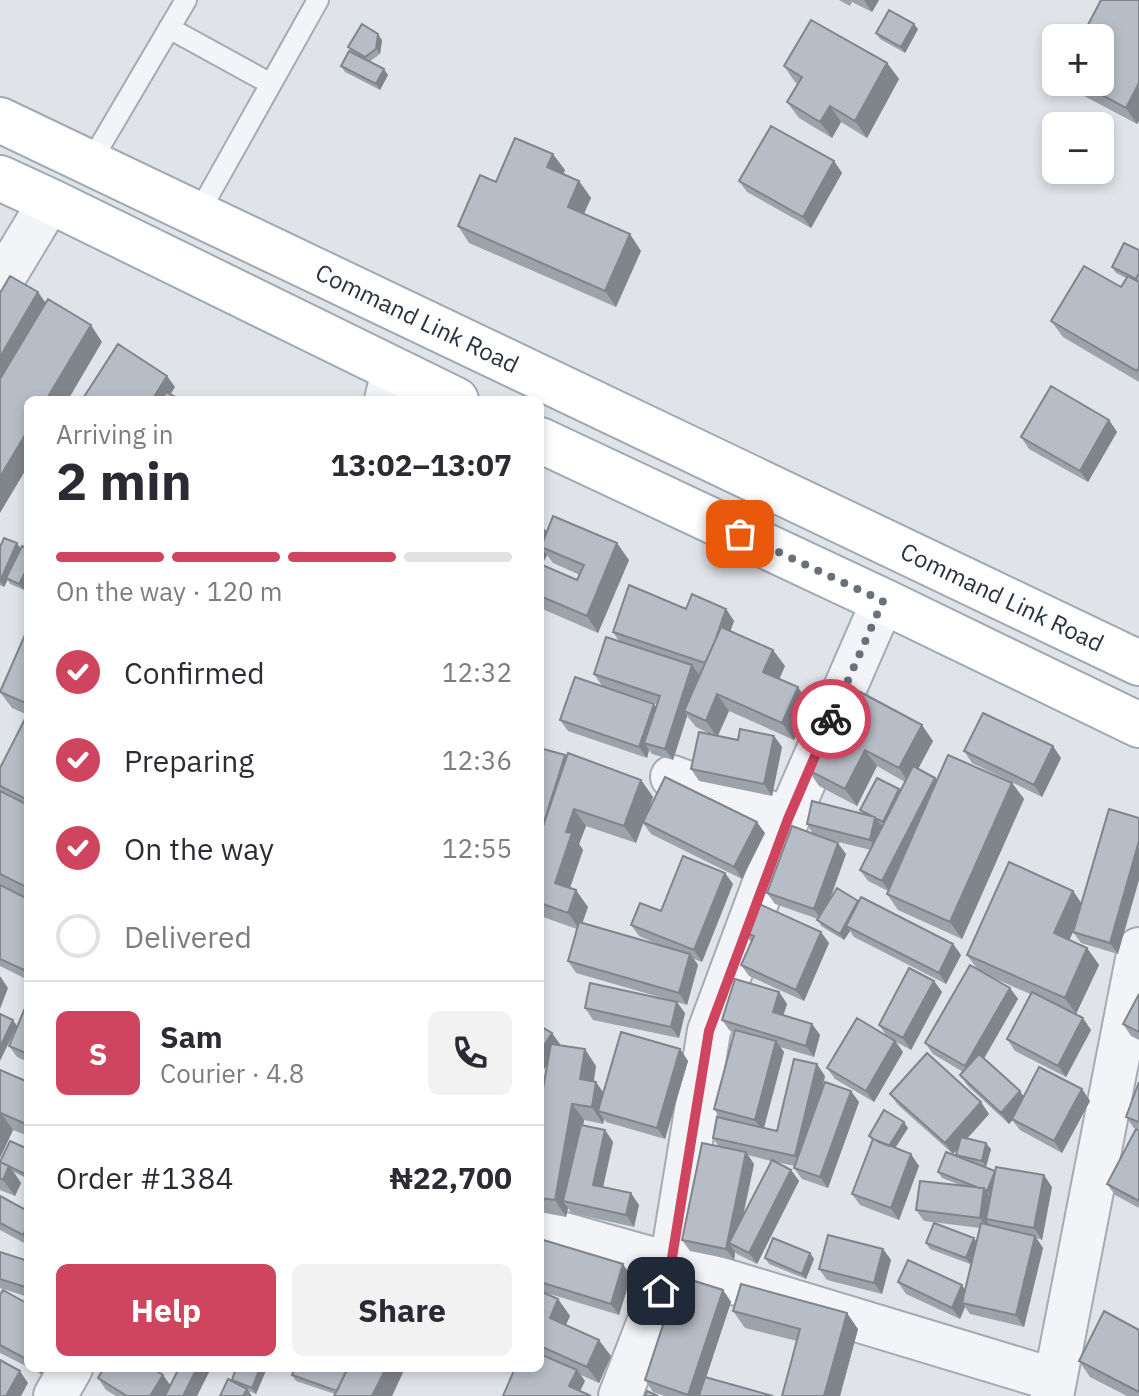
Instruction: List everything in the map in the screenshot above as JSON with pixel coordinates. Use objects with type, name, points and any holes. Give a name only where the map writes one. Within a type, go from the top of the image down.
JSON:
[{"type":"main road","name":"Command Link Road","points":[[0,120],[1139,663]]},
{"type":"main road","points":[[0,178],[50,201],[389,385],[438,396]]},
{"type":"main road","points":[[544,442],[1139,725]]},
{"type":"street","points":[[0,284],[50,201]]},
{"type":"street","points":[[620,1396],[671,1264],[709,1031],[788,819],[883,601]]},
{"type":"street","points":[[672,777],[788,819]]},
{"type":"street","points":[[544,1230],[671,1264],[1053,1388],[1139,949]]},
{"type":"street","points":[[55,1396],[69,1372]]},
{"type":"lane","points":[[90,163],[186,0]]},
{"type":"lane","points":[[198,214],[313,2]]},
{"type":"lane","points":[[169,28],[271,84]]},
{"type":"building","points":[[1101,0],[1139,0],[1139,83],[1126,108],[1103,96],[1114,96],[1114,24],[1088,24]]},
{"type":"building","points":[[889,10],[914,24],[901,47],[876,33]]},
{"type":"building","points":[[811,20],[887,63],[855,121],[830,106],[820,122],[787,102],[802,77],[784,66]]},
{"type":"building","points":[[362,24],[378,34],[376,49],[365,57],[348,47]]},
{"type":"building","points":[[349,51],[384,69],[376,84],[341,66]]},
{"type":"building","points":[[771,126],[834,161],[803,217],[739,181]]},
{"type":"building","points":[[515,138],[553,154],[547,167],[579,181],[568,207],[630,234],[605,291],[458,226],[480,175],[496,182]]},
{"type":"building","points":[[1124,243],[1139,250],[1136,279],[1112,267]]},
{"type":"building","points":[[1084,266],[1121,287],[1128,276],[1139,282],[1137,371],[1051,321]]},
{"type":"building","points":[[10,276],[38,292],[0,357],[0,293]]},
{"type":"building","points":[[48,299],[91,325],[48,396],[24,396],[24,437],[0,477],[0,379]]},
{"type":"building","points":[[118,344],[167,376],[154,396],[85,396]]},
{"type":"building","points":[[1051,386],[1109,420],[1080,471],[1021,437]]},
{"type":"building","points":[[553,516],[617,543],[587,616],[544,598],[544,566],[577,580],[584,565],[544,548],[544,539]]},
{"type":"building","points":[[4,538],[17,543],[0,581],[0,547]]},
{"type":"building","points":[[24,547],[24,575],[19,584],[6,578]]},
{"type":"building","points":[[629,585],[686,609],[692,594],[726,609],[705,663],[613,632]]},
{"type":"building","points":[[721,627],[773,650],[763,672],[798,687],[782,723],[717,694],[706,721],[684,711]]},
{"type":"building","points":[[24,637],[24,702],[0,692]]},
{"type":"building","points":[[606,637],[692,665],[665,749],[644,743],[660,696],[594,674]]},
{"type":"building","points":[[575,677],[654,704],[639,747],[560,720]]},
{"type":"building","points":[[851,687],[922,725],[899,768],[865,750],[845,789],[808,770]]},
{"type":"building","points":[[983,713],[1053,746],[1034,785],[964,751]]},
{"type":"building","points":[[24,721],[24,798],[0,786],[0,768]]},
{"type":"building","points":[[740,729],[774,736],[764,784],[691,769],[699,732],[738,740]]},
{"type":"building","points":[[544,749],[565,755],[544,822]]},
{"type":"building","points":[[568,753],[641,780],[624,826],[574,809],[566,832],[572,833],[555,883],[576,890],[568,913],[544,904],[544,823]]},
{"type":"building","points":[[948,755],[1012,783],[950,922],[887,894]]},
{"type":"building","points":[[913,766],[935,778],[882,881],[860,870]]},
{"type":"building","points":[[665,777],[757,822],[734,867],[643,822]]},
{"type":"building","points":[[877,778],[899,789],[883,822],[860,810]]},
{"type":"building","points":[[0,791],[24,803],[24,886],[0,874]]},
{"type":"building","points":[[812,801],[875,817],[870,840],[807,824]]},
{"type":"building","points":[[1109,809],[1139,818],[1139,841],[1110,943],[1073,932]]},
{"type":"building","points":[[792,826],[838,843],[814,909],[767,893]]},
{"type":"building","points":[[683,856],[725,873],[694,950],[631,925],[640,903],[661,911]]},
{"type":"building","points":[[1009,862],[1073,891],[1054,933],[1087,948],[1065,998],[967,955]]},
{"type":"building","points":[[0,885],[24,897],[24,970],[0,959]]},
{"type":"building","points":[[837,888],[858,901],[840,934],[817,920]]},
{"type":"building","points":[[861,897],[953,944],[939,973],[846,926]]},
{"type":"building","points":[[757,903],[821,932],[796,990],[741,965],[754,936],[744,932]]},
{"type":"building","points":[[579,922],[690,954],[679,993],[568,961]]},
{"type":"building","points":[[970,965],[1010,988],[965,1066],[925,1043]]},
{"type":"building","points":[[909,968],[934,981],[903,1038],[879,1025]]},
{"type":"building","points":[[735,979],[779,992],[773,1012],[812,1024],[806,1046],[722,1020]]},
{"type":"building","points":[[590,983],[677,1002],[671,1027],[585,1008]]},
{"type":"building","points":[[1032,992],[1083,1018],[1058,1066],[1007,1039]]},
{"type":"building","points":[[1139,994],[1139,1032],[1123,1024]]},
{"type":"building","points":[[24,1010],[24,1052],[9,1046]]},
{"type":"building","points":[[0,1014],[13,1020],[0,1047]]},
{"type":"building","points":[[857,1018],[895,1041],[866,1091],[827,1068]]},
{"type":"building","points":[[544,1028],[552,1033],[544,1046]]},
{"type":"building","points":[[735,1030],[776,1041],[755,1120],[714,1109]]},
{"type":"building","points":[[621,1032],[680,1049],[657,1128],[598,1111]]},
{"type":"building","points":[[551,1044],[585,1049],[580,1079],[596,1082],[592,1107],[572,1104],[555,1200],[544,1199],[544,1083]]},
{"type":"building","points":[[927,1053],[981,1102],[945,1143],[890,1094]]},
{"type":"building","points":[[979,1054],[1020,1091],[1001,1113],[960,1075]]},
{"type":"building","points":[[794,1059],[817,1064],[795,1156],[713,1138],[717,1117],[777,1131]]},
{"type":"building","points":[[1039,1067],[1082,1089],[1054,1141],[1012,1119]]},
{"type":"building","points":[[0,1070],[24,1080],[24,1123],[1,1113],[0,1116]]},
{"type":"building","points":[[825,1082],[851,1091],[820,1177],[794,1168]]},
{"type":"building","points":[[1139,1082],[1139,1122],[1126,1117]]},
{"type":"building","points":[[884,1110],[904,1122],[889,1146],[869,1136]]},
{"type":"building","points":[[581,1125],[605,1130],[593,1185],[631,1193],[626,1215],[563,1201]]},
{"type":"building","points":[[1136,1129],[1139,1131],[1139,1201],[1107,1184]]},
{"type":"building","points":[[961,1137],[986,1143],[982,1161],[956,1155]]},
{"type":"building","points":[[873,1139],[911,1154],[891,1208],[852,1194]]},
{"type":"building","points":[[10,1141],[24,1147],[24,1174],[0,1162]]},
{"type":"building","points":[[702,1143],[746,1152],[726,1249],[682,1240]]},
{"type":"building","points":[[946,1152],[995,1171],[987,1191],[938,1172]]},
{"type":"building","points":[[772,1160],[791,1170],[749,1253],[729,1243]]},
{"type":"building","points":[[0,1162],[9,1166],[3,1180],[0,1178]]},
{"type":"building","points":[[996,1167],[1044,1175],[1034,1228],[986,1219]]},
{"type":"building","points":[[920,1181],[984,1188],[980,1218],[916,1210]]},
{"type":"building","points":[[0,1196],[24,1209],[23,1235],[0,1223]]},
{"type":"building","points":[[934,1223],[974,1238],[966,1258],[926,1243]]},
{"type":"building","points":[[981,1223],[1035,1236],[1016,1315],[962,1303]]},
{"type":"building","points":[[828,1235],[883,1249],[874,1283],[819,1269]]},
{"type":"building","points":[[773,1238],[810,1253],[802,1274],[765,1258]]},
{"type":"building","points":[[544,1240],[623,1264],[611,1304],[544,1283]]},
{"type":"building","points":[[0,1252],[24,1260],[24,1287],[0,1279]]},
{"type":"building","points":[[908,1260],[962,1285],[952,1308],[898,1282]]},
{"type":"building","points":[[679,1276],[723,1290],[688,1395],[645,1380]]},
{"type":"building","points":[[741,1284],[847,1313],[824,1396],[782,1396],[800,1329],[733,1311]]},
{"type":"building","points":[[3,1290],[24,1302],[24,1358],[0,1345],[0,1295]]},
{"type":"building","points":[[544,1293],[558,1299],[550,1318],[599,1340],[587,1367],[544,1348]]},
{"type":"building","points":[[1104,1311],[1139,1330],[1139,1392],[1079,1361]]},
{"type":"building","points":[[544,1356],[577,1370],[569,1386],[591,1396],[503,1396],[513,1372],[544,1372]]},
{"type":"building","points":[[0,1360],[20,1371],[6,1396],[0,1396]]},
{"type":"building","points":[[102,1372],[158,1372],[163,1375],[150,1396],[127,1396],[98,1378]]},
{"type":"building","points":[[177,1372],[195,1372],[184,1394],[188,1396],[165,1396]]},
{"type":"building","points":[[235,1372],[258,1372],[252,1388],[232,1380]]},
{"type":"building","points":[[293,1372],[346,1372],[337,1391],[292,1375]]},
{"type":"building","points":[[346,1372],[384,1372],[372,1396],[334,1396]]},
{"type":"building","points":[[705,1377],[773,1396],[699,1396]]},
{"type":"building","points":[[228,1379],[247,1389],[243,1396],[220,1396]]},
{"type":"way so far","points":[[740,534],[883,601],[831,719]]},
{"type":"route","points":[[661,1291],[671,1264],[709,1031],[788,819],[831,719]]}]
